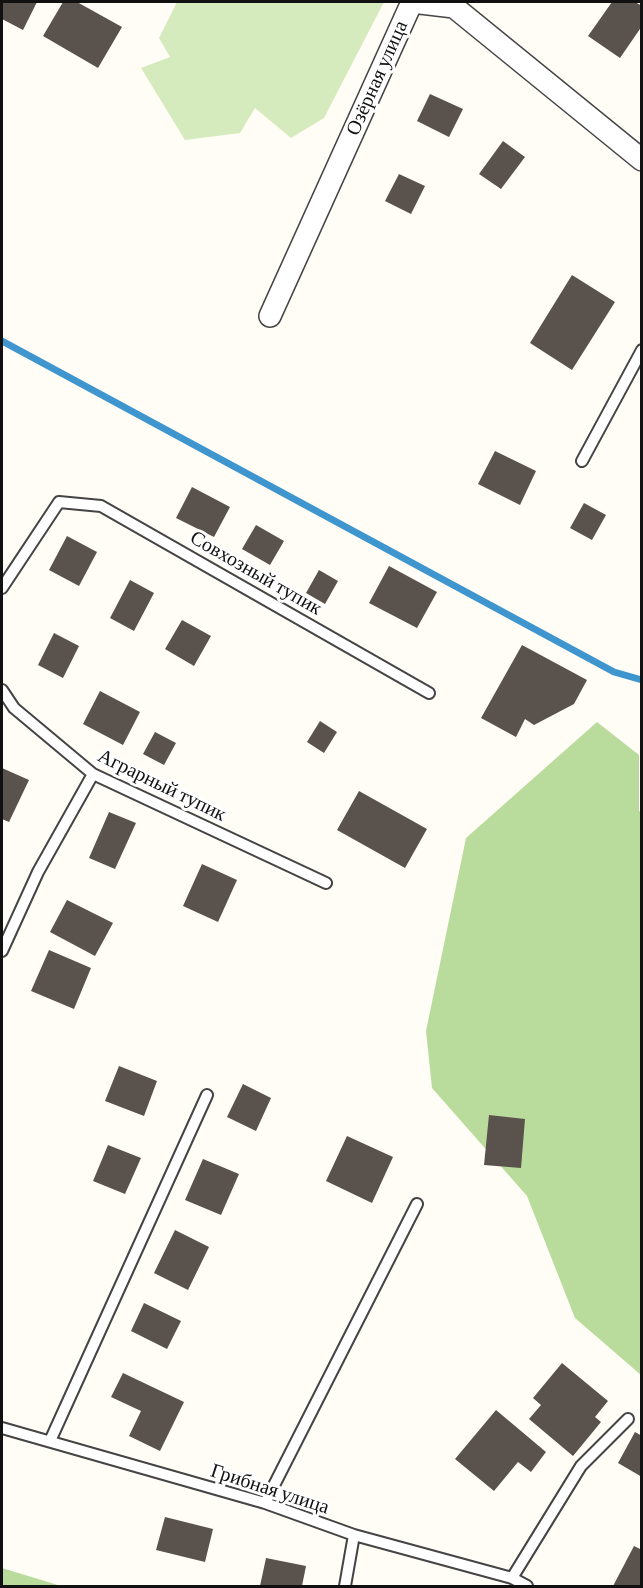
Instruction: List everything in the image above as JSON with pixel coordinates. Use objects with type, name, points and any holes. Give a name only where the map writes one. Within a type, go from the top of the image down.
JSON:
[{"type":"street","name":"Озёрная улица","points":[[270,316],[412,2],[454,7],[642,160]]},
{"type":"lane","points":[[582,461],[642,350]]},
{"type":"lane","name":"Совхозный тупик","points":[[2,588],[59,502],[101,506],[429,693]]},
{"type":"lane","name":"Аграрный тупик","points":[[2,690],[14,708],[93,774],[326,883]]},
{"type":"lane","points":[[2,951],[38,872],[93,774]]},
{"type":"lane","points":[[50,1441],[207,1095]]},
{"type":"lane","points":[[265,1503],[417,1204]]},
{"type":"lane","points":[[512,1578],[581,1466],[628,1419]]},
{"type":"lane","name":"Грибная улица","points":[[2,1428],[265,1503],[354,1535],[512,1578],[527,1587]]},
{"type":"lane","points":[[345,1587],[354,1535]]},
{"type":"green space","points":[[177,2],[384,2],[324,118],[291,138],[255,108],[240,133],[185,140],[141,68],[170,57],[159,38]]},
{"type":"green space","points":[[597,722],[639,755],[639,811],[642,813],[641,1375],[575,1318],[527,1196],[432,1088],[426,1031],[466,838]]},
{"type":"green space","points":[[2,1568],[61,1586],[2,1586]]},
{"type":"building","points":[[2,2],[37,2],[23,30],[2,19]]},
{"type":"building","points":[[63,2],[77,2],[122,27],[98,68],[43,36]]},
{"type":"building","points":[[612,2],[635,2],[642,6],[642,26],[620,58],[588,36]]},
{"type":"building","points":[[430,94],[463,109],[449,137],[417,121]]},
{"type":"building","points":[[503,141],[525,157],[501,189],[479,174]]},
{"type":"building","points":[[399,174],[425,186],[411,214],[385,201]]},
{"type":"building","points":[[572,275],[615,302],[572,370],[530,343]]},
{"type":"building","points":[[495,451],[536,471],[520,505],[478,484]]},
{"type":"building","points":[[192,487],[230,507],[214,537],[176,518]]},
{"type":"building","points":[[584,503],[606,515],[592,540],[570,528]]},
{"type":"building","points":[[256,525],[284,541],[270,565],[242,549]]},
{"type":"building","points":[[67,536],[97,552],[79,586],[49,570]]},
{"type":"building","points":[[389,566],[437,592],[417,628],[369,603]]},
{"type":"building","points":[[319,570],[338,581],[325,604],[306,593]]},
{"type":"building","points":[[130,580],[154,593],[134,631],[110,618]]},
{"type":"building","points":[[182,620],[211,636],[194,666],[165,649]]},
{"type":"building","points":[[54,633],[79,646],[63,678],[38,665]]},
{"type":"building","points":[[522,645],[587,680],[574,704],[534,725],[525,719],[516,737],[481,718]]},
{"type":"building","points":[[100,691],[140,712],[123,745],[83,724]]},
{"type":"building","points":[[320,721],[337,732],[324,753],[307,742]]},
{"type":"building","points":[[155,732],[176,743],[164,765],[143,754]]},
{"type":"building","points":[[2,768],[29,780],[9,822],[2,819]]},
{"type":"building","points":[[359,791],[427,829],[405,868],[337,830]]},
{"type":"building","points":[[109,812],[136,823],[115,869],[89,858]]},
{"type":"building","points":[[202,864],[237,880],[218,922],[183,906]]},
{"type":"building","points":[[67,900],[113,923],[95,956],[50,932]]},
{"type":"building","points":[[49,950],[91,968],[74,1009],[31,991]]},
{"type":"building","points":[[119,1066],[157,1081],[144,1116],[105,1101]]},
{"type":"building","points":[[243,1084],[271,1098],[256,1131],[227,1117]]},
{"type":"building","points":[[489,1115],[525,1119],[521,1168],[484,1165]]},
{"type":"building","points":[[347,1136],[393,1157],[372,1203],[326,1181]]},
{"type":"building","points":[[108,1145],[141,1158],[125,1194],[93,1181]]},
{"type":"building","points":[[203,1159],[239,1174],[221,1215],[185,1200]]},
{"type":"building","points":[[175,1230],[209,1247],[188,1290],[154,1273]]},
{"type":"building","points":[[144,1303],[181,1321],[167,1349],[131,1331]]},
{"type":"building","points":[[562,1363],[608,1401],[595,1417],[601,1422],[573,1456],[529,1419],[541,1405],[533,1398]]},
{"type":"building","points":[[123,1373],[184,1402],[160,1451],[129,1436],[141,1411],[111,1397]]},
{"type":"building","points":[[496,1410],[546,1452],[531,1472],[518,1462],[494,1491],[455,1459]]},
{"type":"building","points":[[635,1432],[642,1436],[642,1477],[618,1463]]},
{"type":"building","points":[[165,1517],[213,1529],[205,1562],[156,1550]]},
{"type":"building","points":[[634,1546],[642,1550],[642,1586],[613,1586]]},
{"type":"building","points":[[266,1558],[306,1566],[302,1586],[260,1586]]},
{"type":"waterway","points":[[2,341],[614,672],[642,680]]}]
